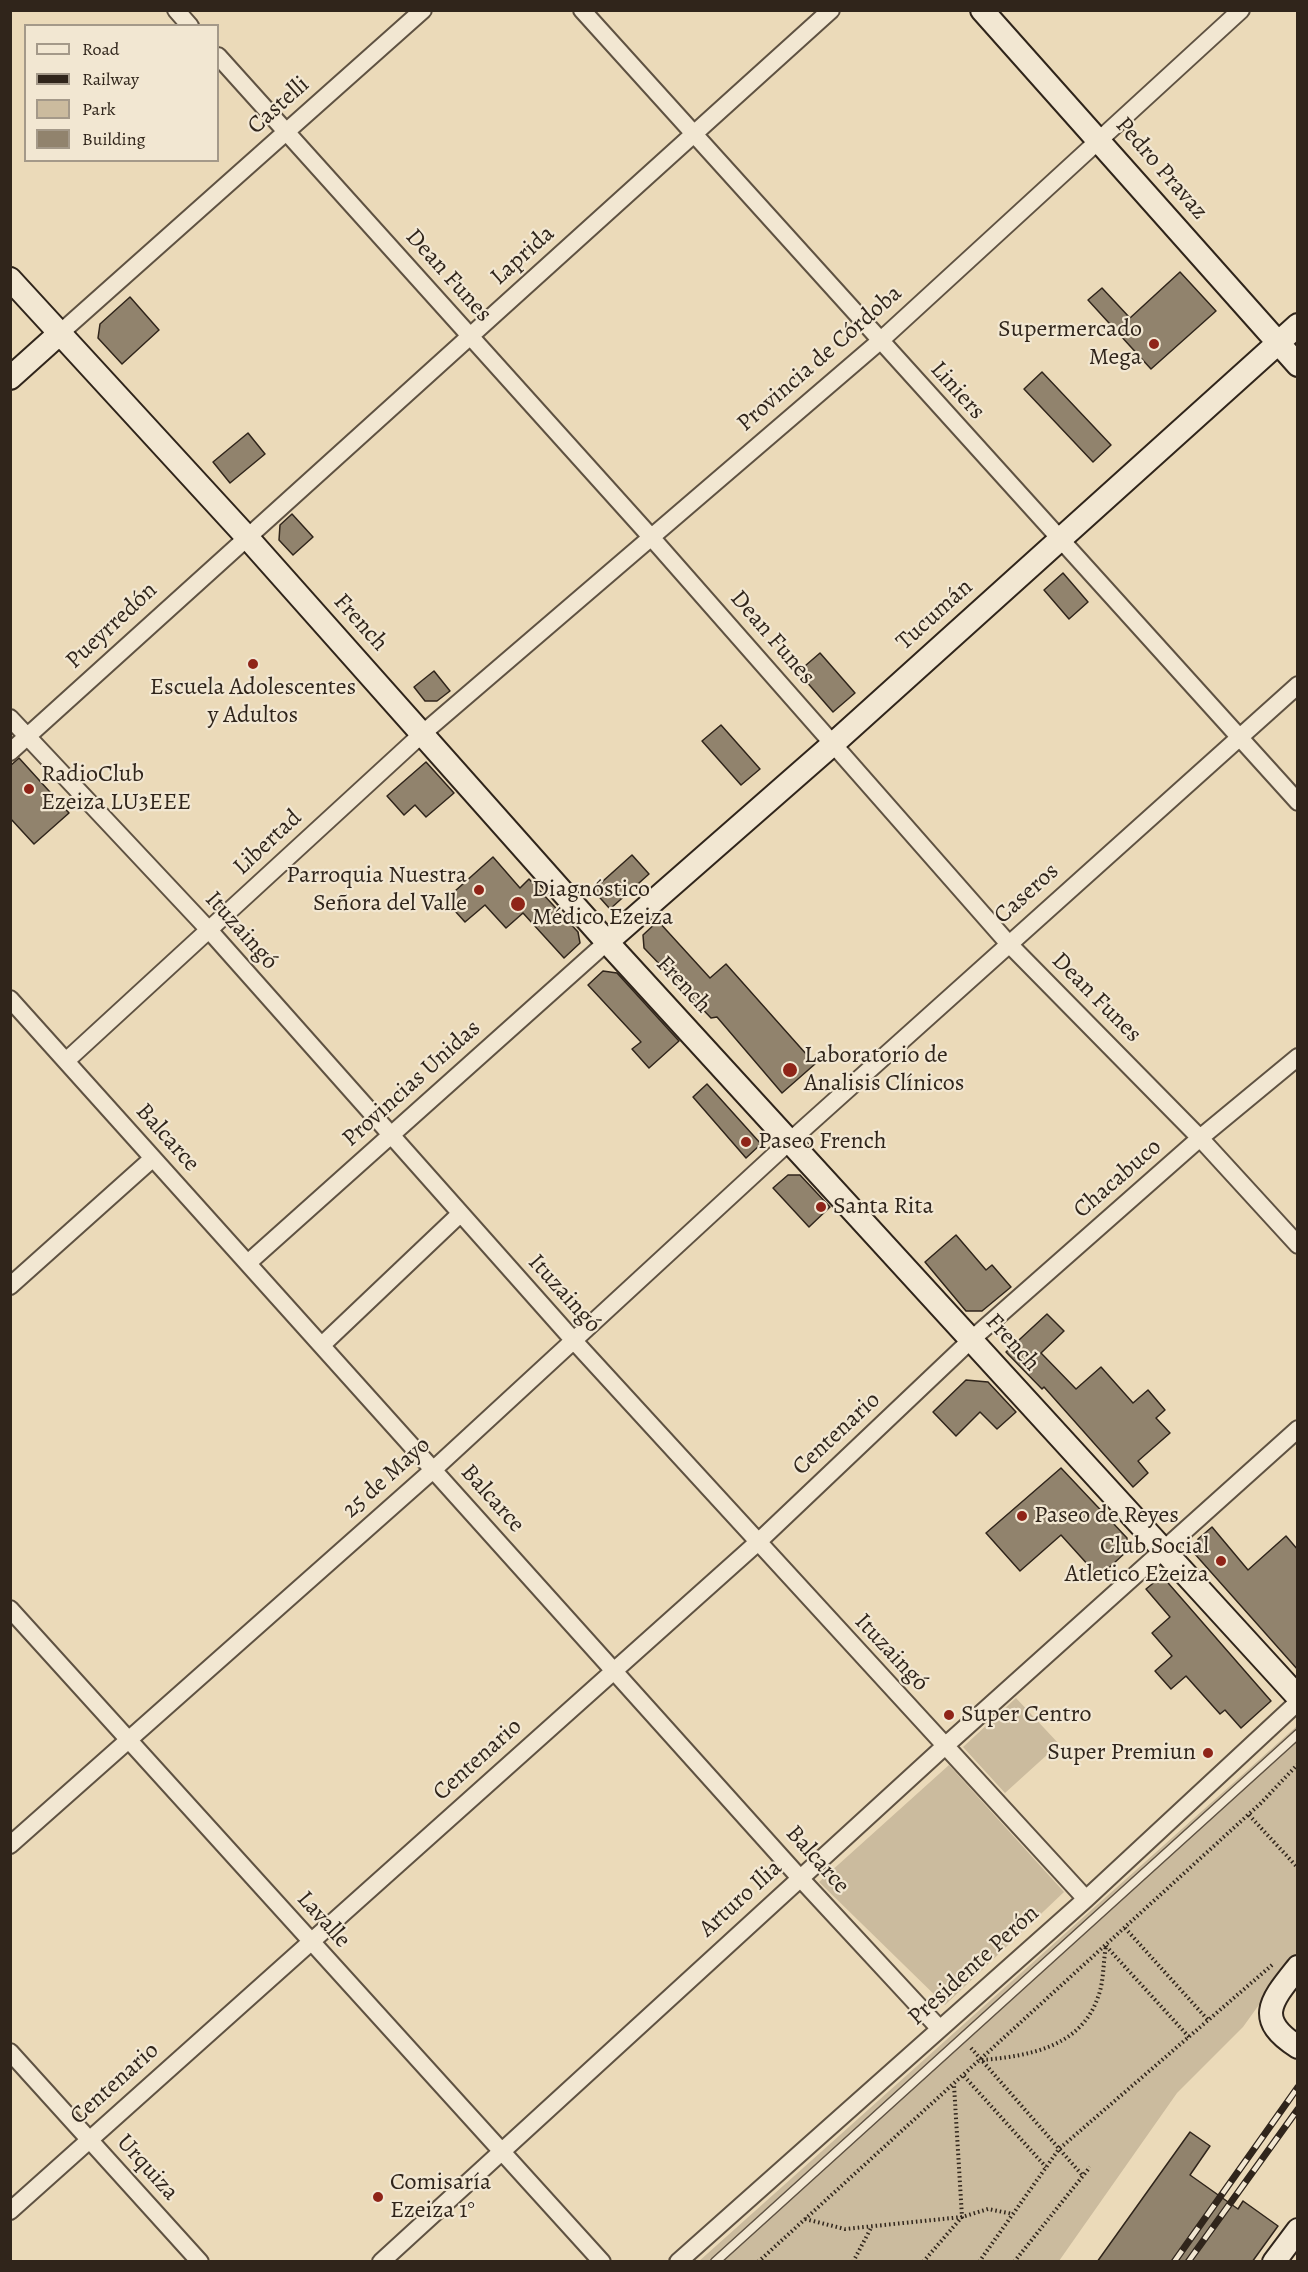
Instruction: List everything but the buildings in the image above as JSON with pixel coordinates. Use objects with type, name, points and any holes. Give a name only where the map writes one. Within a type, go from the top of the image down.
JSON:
[{"type":"street","points":[[176,10],[188,24]]},
{"type":"street","name":"Castelli","points":[[59,333],[423,10]]},
{"type":"street","name":"Liniers","points":[[582,10],[693,136],[1298,802]]},
{"type":"street","name":"Laprida","points":[[246,536],[831,10]]},
{"type":"street","name":"Pedro Pravaz","points":[[982,10],[1298,364]]},
{"type":"street","name":"Provincia de Córdoba","points":[[422,734],[880,341],[1241,10]]},
{"type":"street","name":"Dean Funes","points":[[219,57],[651,537],[1008,943],[1200,1138],[1298,1245]]},
{"type":"street","name":"French","points":[[10,279],[246,536],[607,942],[1298,1697]]},
{"type":"street","name":"Tucumán","points":[[607,942],[833,744],[1298,325]]},
{"type":"street","points":[[10,378],[59,333]]},
{"type":"street","name":"Pueyrredón","points":[[10,752],[246,536]]},
{"type":"street","name":"Caseros","points":[[790,1141],[1298,685]]},
{"type":"street","name":"Ituzaingó","points":[[10,718],[209,930],[575,1342],[1086,1899]]},
{"type":"street","name":"Libertad","points":[[66,1061],[422,734]]},
{"type":"street","name":"Provincias Unidas","points":[[249,1262],[607,942]]},
{"type":"street","name":"Balcarce","points":[[10,999],[152,1159],[249,1262],[800,1878],[940,2029]]},
{"type":"street","name":"Chacabuco","points":[[972,1339],[1200,1138],[1298,1057]]},
{"type":"street","name":"25 de Mayo","points":[[10,1845],[575,1342],[790,1141]]},
{"type":"street","points":[[10,1286],[152,1159]]},
{"type":"street","points":[[322,1345],[460,1214]]},
{"type":"street","name":"Centenario","points":[[10,2211],[757,1543],[972,1339]]},
{"type":"street","name":"Arturo Ilia","points":[[381,2262],[945,1746],[1298,1429]]},
{"type":"street","name":"Lavalle","points":[[10,1609],[602,2262]]},
{"type":"street","name":"Presidente Perón","points":[[678,2262],[1086,1899],[1298,1702]]},
{"type":"street","points":[[1289,1963],[1271,2006],[1273,2026],[1281,2037],[1298,2048]]},
{"type":"street","name":"Urquiza","points":[[10,2052],[200,2262]]},
{"type":"street","points":[[1274,2262],[1298,2230]]},
{"type":"lane","points":[[715,2262],[958,2039],[1298,1734]]},
{"type":"lane","points":[[1086,1899],[1099,1913]]},
{"type":"lane","points":[[940,2029],[958,2039]]},
{"type":"path","points":[[758,2262],[1249,1815],[1298,1764]]},
{"type":"path","points":[[1249,1815],[1298,1868]]},
{"type":"path","points":[[1125,1928],[1208,2020]]},
{"type":"path","points":[[1106,1946],[1189,2037]]},
{"type":"path","points":[[981,2060],[1017,2057],[1061,2042],[1087,2022],[1099,1995],[1106,1946]]},
{"type":"path","points":[[979,2262],[1059,2149],[1208,2020],[1289,1963]]},
{"type":"path","points":[[958,2039],[981,2060],[1083,2176]]},
{"type":"path","points":[[964,2076],[1046,2167]]},
{"type":"path","points":[[923,2262],[962,2217],[954,2085]]},
{"type":"path","points":[[1014,2262],[1090,2167]]},
{"type":"path","points":[[806,2219],[845,2229],[962,2217],[988,2209],[1013,2214]]},
{"type":"path","points":[[853,2262],[872,2227]]},
{"type":"green space","points":[[1016,1698],[1059,1744],[1005,1793],[963,1747]]},
{"type":"green space","points":[[1297,1726],[1297,1952],[1243,2027],[1177,2093],[1059,2261],[698,2262]]},
{"type":"green space","points":[[949,1765],[1064,1892],[945,2005],[819,1882]]},
{"type":"railway","points":[[1174,2262],[1298,2087]]},
{"type":"railway","points":[[1188,2262],[1298,2109]]},
{"type":"place","name":"Supermercado Mega","points":[[1154,344]]},
{"type":"place","name":"Escuela Adolescentes y Adultos","points":[[253,664]]},
{"type":"place","name":"RadioClub Ezeiza LU3EEE","points":[[29,789]]},
{"type":"place","name":"Parroquia Nuestra Señora del Valle","points":[[479,890]]},
{"type":"place","name":"Diagnóstico Médico Ezeiza","points":[[518,904]]},
{"type":"place","name":"Laboratorio de Analisis Clínicos","points":[[790,1070]]},
{"type":"place","name":"Paseo French","points":[[746,1142]]},
{"type":"place","name":"Santa Rita","points":[[821,1207]]},
{"type":"place","name":"Paseo de Reyes","points":[[1022,1516]]},
{"type":"place","name":"Club Social Atletico Ezeiza","points":[[1221,1561]]},
{"type":"place","name":"Super Centro","points":[[949,1715]]},
{"type":"place","name":"Super Premiun","points":[[1208,1753]]},
{"type":"place","name":"Comisaría Ezeiza 1°","points":[[378,2197]]}]
